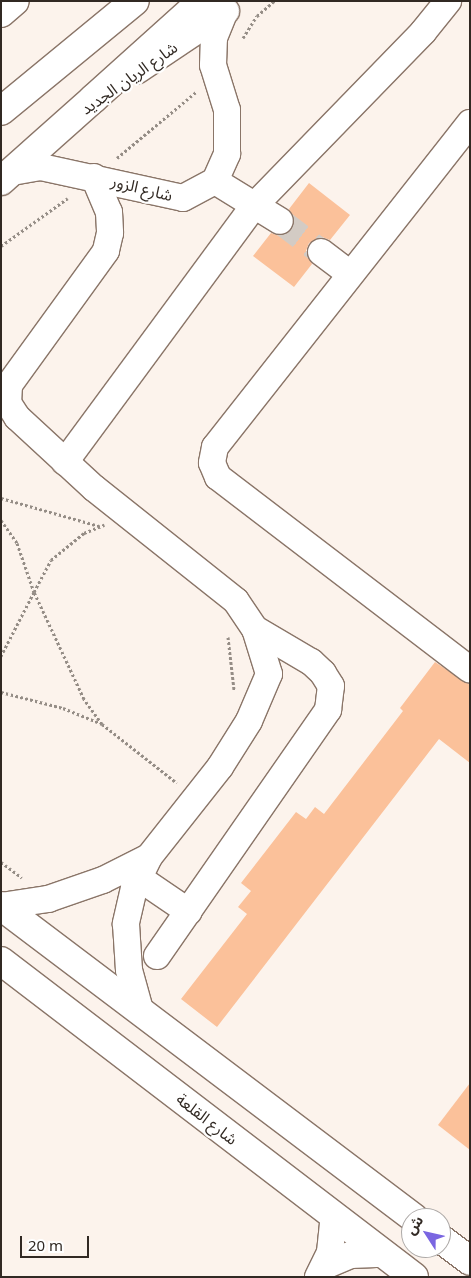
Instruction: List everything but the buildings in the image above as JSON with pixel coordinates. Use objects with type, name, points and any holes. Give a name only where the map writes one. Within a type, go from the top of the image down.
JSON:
[{"type":"main road","points":[[1,13],[15,1]]},
{"type":"main road","points":[[1,111],[134,1]]},
{"type":"main road","name":"شارع الريان الجديد","points":[[6,176],[93,99],[221,5]]},
{"type":"main road","points":[[1,906],[401,1208]]},
{"type":"main road","name":"شارع القلعة","points":[[1,961],[414,1277]]},
{"type":"main road","points":[[451,1247],[470,1261]]},
{"type":"street","points":[[65,462],[254,206],[423,32],[448,1]]},
{"type":"street","points":[[221,5],[214,38],[212,66],[227,110],[227,154],[214,181],[280,221]]},
{"type":"street","points":[[470,123],[349,273],[215,447],[212,463],[218,477],[470,670]]},
{"type":"street","name":"شارع الزور","points":[[6,176],[41,167],[94,177],[183,198],[214,181]]},
{"type":"street","points":[[94,177],[109,212],[110,233],[106,251],[10,385],[8,403],[17,417],[65,462],[117,507],[236,601],[255,629],[269,674],[249,721],[220,767],[144,868],[126,924],[129,970],[140,1010]]},
{"type":"street","points":[[321,252],[349,273]]},
{"type":"street","points":[[157,956],[328,710],[331,686],[323,673],[311,662],[255,629]]},
{"type":"street","points":[[1,906],[48,899],[144,868]]},
{"type":"street","points":[[144,868],[188,912]]},
{"type":"street","points":[[322,1271],[334,1216]]},
{"type":"street","points":[[322,1271],[350,1255],[383,1254]]},
{"type":"path","points":[[240,43],[257,16],[274,1]]},
{"type":"path","points":[[1,246],[94,177],[216,75]]},
{"type":"path","points":[[1,498],[91,521],[109,531]]},
{"type":"path","points":[[1,656],[51,560],[84,533],[102,527],[117,507]]},
{"type":"path","points":[[1,520],[17,543],[34,592],[84,699],[102,724]]},
{"type":"path","points":[[224,627],[232,644],[234,692]]},
{"type":"path","points":[[1,692],[63,708],[102,724],[182,786]]},
{"type":"tunnel","points":[[280,221],[321,252]]}]
